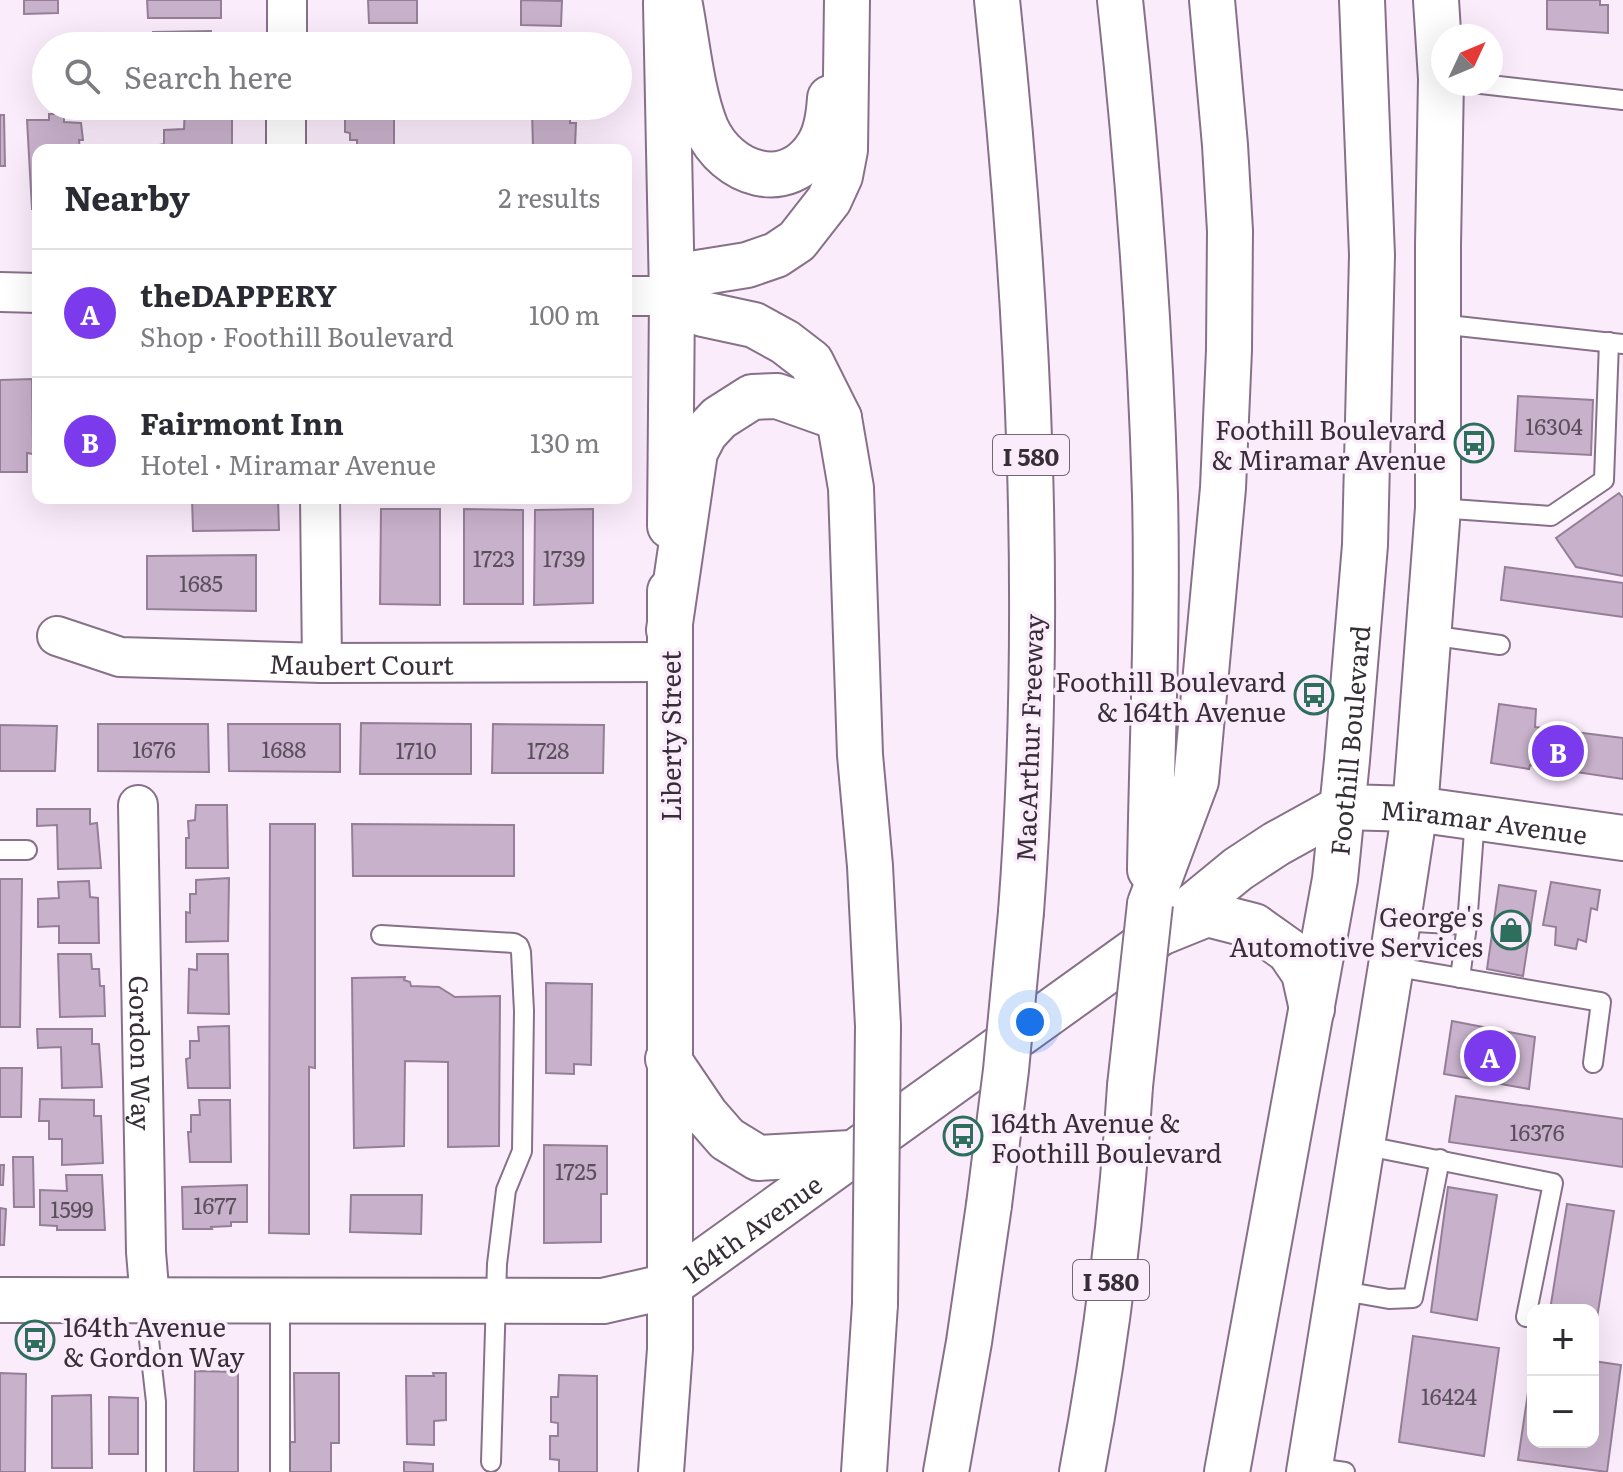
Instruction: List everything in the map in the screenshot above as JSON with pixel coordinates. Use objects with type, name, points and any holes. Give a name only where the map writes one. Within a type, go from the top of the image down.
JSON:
[{"type":"main road","name":"Liberty Street","points":[[661,1472],[670,1349],[668,1059],[672,296],[666,0]]},
{"type":"main road","points":[[679,0],[707,130],[736,165],[756,174],[782,174],[803,164],[819,144],[828,119],[841,0]]},
{"type":"main road","points":[[847,0],[845,150],[840,176],[829,200],[797,241],[776,255],[747,265],[691,274],[672,296],[703,314],[754,325],[785,342],[811,362],[839,418],[851,488],[860,755],[870,866],[878,1026],[875,1304],[864,1472]]},
{"type":"main road","name":"MacArthur Freeway","points":[[946,1472],[971,1329],[1006,1070],[1021,912],[1032,658],[1031,464],[1020,246],[997,0]]},
{"type":"main road","name":"I 580","points":[[1082,1472],[1119,1220],[1130,1086],[1155,918],[1152,816],[1156,607],[1151,386],[1141,220],[1120,0]]},
{"type":"main road","points":[[1212,0],[1228,182],[1229,322],[1223,488],[1196,781],[1155,918],[1207,914],[1254,926],[1289,951],[1304,973],[1313,1010]]},
{"type":"main road","name":"Foothill Boulevard","points":[[1227,1472],[1313,1010],[1335,879],[1343,807],[1365,545],[1371,301],[1370,177],[1362,0]]},
{"type":"main road","points":[[1436,0],[1442,24]]},
{"type":"main road","points":[[1321,1470],[1338,1290],[1415,809],[1438,508],[1439,315],[1454,96]]},
{"type":"main road","points":[[1371,301],[1439,315]]},
{"type":"main road","points":[[670,646],[695,452],[705,433],[719,418],[752,397],[777,396],[839,418]]},
{"type":"main road","name":"Miramar Avenue","points":[[1343,807],[1415,809],[1623,838]]},
{"type":"main road","name":"164th Avenue","points":[[0,1300],[603,1301],[669,1286],[851,1153],[1155,918],[1289,836],[1343,807]]},
{"type":"main road","points":[[668,1059],[706,1115],[727,1139],[758,1158],[851,1153]]},
{"type":"street","points":[[287,0],[287,32]]},
{"type":"street","points":[[286,120],[286,144]]},
{"type":"street","points":[[0,292],[32,293]]},
{"type":"street","points":[[632,296],[672,296]]},
{"type":"street","points":[[320,504],[322,663]]},
{"type":"street","name":"Maubert Court","points":[[57,636],[120,657],[322,663],[670,646]]},
{"type":"street","name":"Gordon Way","points":[[138,805],[146,1252],[150,1300]]},
{"type":"lane","points":[[1503,86],[1623,100]]},
{"type":"lane","points":[[1438,508],[1551,516],[1604,480],[1616,343],[1439,315]]},
{"type":"lane","points":[[1429,635],[1500,645]]},
{"type":"lane","points":[[1460,978],[1475,817]]},
{"type":"lane","points":[[0,850],[27,850]]},
{"type":"lane","points":[[1398,921],[1467,925]]},
{"type":"lane","points":[[381,935],[514,943],[521,952],[524,1011],[522,1151],[506,1190],[497,1264],[491,1462]]},
{"type":"lane","points":[[1391,966],[1601,1002],[1593,1063]]},
{"type":"lane","points":[[1362,1145],[1553,1183],[1526,1317]]},
{"type":"lane","points":[[1338,1290],[1389,1299],[1413,1298],[1440,1159]]},
{"type":"lane","points":[[150,1300],[149,1340],[156,1402],[156,1472]]},
{"type":"lane","points":[[280,1300],[280,1472]]},
{"type":"building","points":[[24,0],[58,0],[58,13],[24,14]]},
{"type":"building","points":[[147,0],[221,0],[221,18],[148,18]]},
{"type":"building","points":[[368,0],[417,0],[417,23],[369,23]]},
{"type":"building","points":[[521,0],[562,1],[561,26],[521,25]]},
{"type":"building","points":[[1547,0],[1600,0],[1600,5],[1608,5],[1608,33],[1547,29]]},
{"type":"building","points":[[0,115],[4,115],[5,166],[0,166]]},
{"type":"building","points":[[27,120],[81,123],[83,140],[79,140],[79,144],[32,144],[32,209]]},
{"type":"building","points":[[184,120],[232,120],[232,144],[164,144],[164,130],[184,129]]},
{"type":"building","points":[[345,120],[394,120],[394,144],[357,144],[357,140],[350,140],[350,133],[345,132]]},
{"type":"building","points":[[532,120],[570,120],[570,123],[576,123],[575,144],[533,144]]},
{"type":"building","points":[[32,379],[32,454],[27,453],[27,472],[0,472],[0,380]]},
{"type":"building","points":[[1518,396],[1593,400],[1591,455],[1515,451]]},
{"type":"building","points":[[1619,493],[1623,498],[1623,576],[1576,567],[1556,538]]},
{"type":"building","points":[[192,504],[278,504],[279,530],[193,531]]},
{"type":"building","points":[[381,509],[440,509],[440,605],[380,604]]},
{"type":"building","points":[[464,509],[523,510],[523,604],[464,604]]},
{"type":"building","points":[[593,509],[593,603],[534,605],[535,510]]},
{"type":"building","points":[[256,555],[256,611],[147,609],[147,556]]},
{"type":"building","points":[[1505,567],[1623,583],[1623,617],[1501,600]]},
{"type":"building","points":[[1499,704],[1536,709],[1535,727],[1623,738],[1623,779],[1530,765],[1529,769],[1491,763]]},
{"type":"building","points":[[361,723],[471,724],[471,774],[360,774]]},
{"type":"building","points":[[98,724],[208,724],[209,772],[98,771]]},
{"type":"building","points":[[228,724],[340,724],[340,772],[229,771]]},
{"type":"building","points":[[493,724],[604,725],[603,773],[492,773]]},
{"type":"building","points":[[0,725],[57,726],[55,771],[0,771]]},
{"type":"building","points":[[196,805],[227,805],[228,868],[186,868],[188,821],[195,820]]},
{"type":"building","points":[[37,809],[90,809],[90,824],[97,823],[101,868],[58,869],[57,825],[37,826]]},
{"type":"building","points":[[270,824],[315,824],[315,1068],[309,1067],[309,1234],[269,1233]]},
{"type":"building","points":[[352,824],[514,825],[514,876],[353,876]]},
{"type":"building","points":[[229,878],[228,941],[186,942],[186,912],[190,913],[190,894],[196,894],[196,880]]},
{"type":"building","points":[[0,879],[22,879],[20,1027],[0,1027]]},
{"type":"building","points":[[89,881],[90,897],[98,898],[99,943],[59,943],[59,926],[38,927],[38,899],[59,898],[58,882]]},
{"type":"building","points":[[1551,882],[1600,890],[1597,910],[1591,908],[1586,942],[1578,939],[1576,949],[1555,945],[1556,927],[1543,925]]},
{"type":"building","name":"George's Automotive Services","points":[[1499,885],[1536,891],[1523,976],[1487,969]]},
{"type":"building","points":[[58,954],[91,954],[92,969],[99,969],[100,986],[104,986],[105,1016],[60,1017]]},
{"type":"building","points":[[197,954],[228,954],[229,1014],[188,1013],[189,969],[197,970]]},
{"type":"building","points":[[405,977],[404,980],[411,986],[439,987],[455,997],[500,996],[499,1146],[448,1147],[448,1062],[405,1061],[404,1146],[354,1148],[352,978]]},
{"type":"building","points":[[546,983],[592,984],[591,1065],[574,1064],[574,1074],[546,1073]]},
{"type":"building","points":[[1452,1021],[1535,1037],[1529,1089],[1444,1074]]},
{"type":"building","points":[[229,1026],[230,1088],[188,1088],[186,1059],[190,1058],[190,1041],[199,1041],[198,1027]]},
{"type":"building","points":[[37,1029],[92,1029],[92,1044],[99,1044],[102,1087],[62,1088],[61,1047],[38,1048]]},
{"type":"building","points":[[0,1068],[22,1068],[21,1117],[0,1117]]},
{"type":"building","points":[[1456,1096],[1623,1119],[1623,1167],[1449,1142]]},
{"type":"building","points":[[40,1099],[94,1100],[94,1116],[101,1116],[103,1163],[62,1165],[62,1139],[49,1139],[49,1121],[39,1121]]},
{"type":"building","points":[[199,1100],[230,1100],[231,1162],[190,1162],[188,1132],[191,1132],[191,1115],[200,1115]]},
{"type":"building","points":[[544,1145],[607,1146],[607,1194],[601,1194],[601,1242],[544,1243]]},
{"type":"building","points":[[13,1157],[33,1157],[34,1207],[14,1207]]},
{"type":"building","points":[[0,1165],[4,1165],[3,1185],[0,1185]]},
{"type":"building","points":[[66,1175],[102,1175],[105,1230],[57,1230],[57,1226],[40,1225],[40,1190],[67,1191]]},
{"type":"building","points":[[247,1185],[247,1222],[231,1222],[231,1226],[212,1229],[183,1229],[182,1187]]},
{"type":"building","points":[[1448,1187],[1497,1195],[1477,1320],[1431,1312]]},
{"type":"building","points":[[351,1195],[422,1195],[421,1234],[350,1232]]},
{"type":"building","points":[[1567,1204],[1614,1211],[1599,1306],[1551,1304]]},
{"type":"building","points":[[0,1208],[6,1209],[4,1245],[0,1245]]},
{"type":"building","points":[[1413,1336],[1499,1348],[1484,1456],[1399,1442]]},
{"type":"building","points":[[1599,1362],[1621,1365],[1607,1472],[1518,1460],[1527,1399],[1527,1448],[1599,1448]]},
{"type":"building","points":[[195,1371],[238,1372],[238,1472],[194,1472]]},
{"type":"building","points":[[0,1373],[26,1374],[25,1472],[0,1472]]},
{"type":"building","points":[[294,1373],[339,1373],[339,1443],[331,1443],[331,1472],[288,1472],[287,1442],[295,1442]]},
{"type":"building","points":[[433,1373],[446,1373],[446,1420],[434,1421],[434,1445],[407,1444],[406,1376],[434,1376]]},
{"type":"building","points":[[559,1375],[597,1376],[597,1472],[559,1472],[559,1460],[550,1459],[550,1436],[558,1436],[558,1423],[551,1422],[551,1397],[558,1397]]},
{"type":"building","points":[[91,1395],[92,1468],[52,1468],[52,1396]]},
{"type":"building","points":[[109,1397],[138,1398],[138,1454],[109,1454]]},
{"type":"building","points":[[404,1462],[433,1464],[433,1472],[404,1472]]},
{"type":"place","name":"Foothill Boulevard & Miramar Avenue","points":[[1474,443]]},
{"type":"place","name":"Foothill Boulevard & 164th Avenue","points":[[1314,695]]},
{"type":"place","name":"Fairmont Inn","points":[[1558,751]]},
{"type":"place","name":"George's Automotive Services","points":[[1511,930]]},
{"type":"place","name":"theDAPPERY","points":[[1490,1056]]},
{"type":"place","name":"164th Avenue & Foothill Boulevard","points":[[963,1136]]},
{"type":"place","name":"164th Avenue & Gordon Way","points":[[35,1340]]}]
